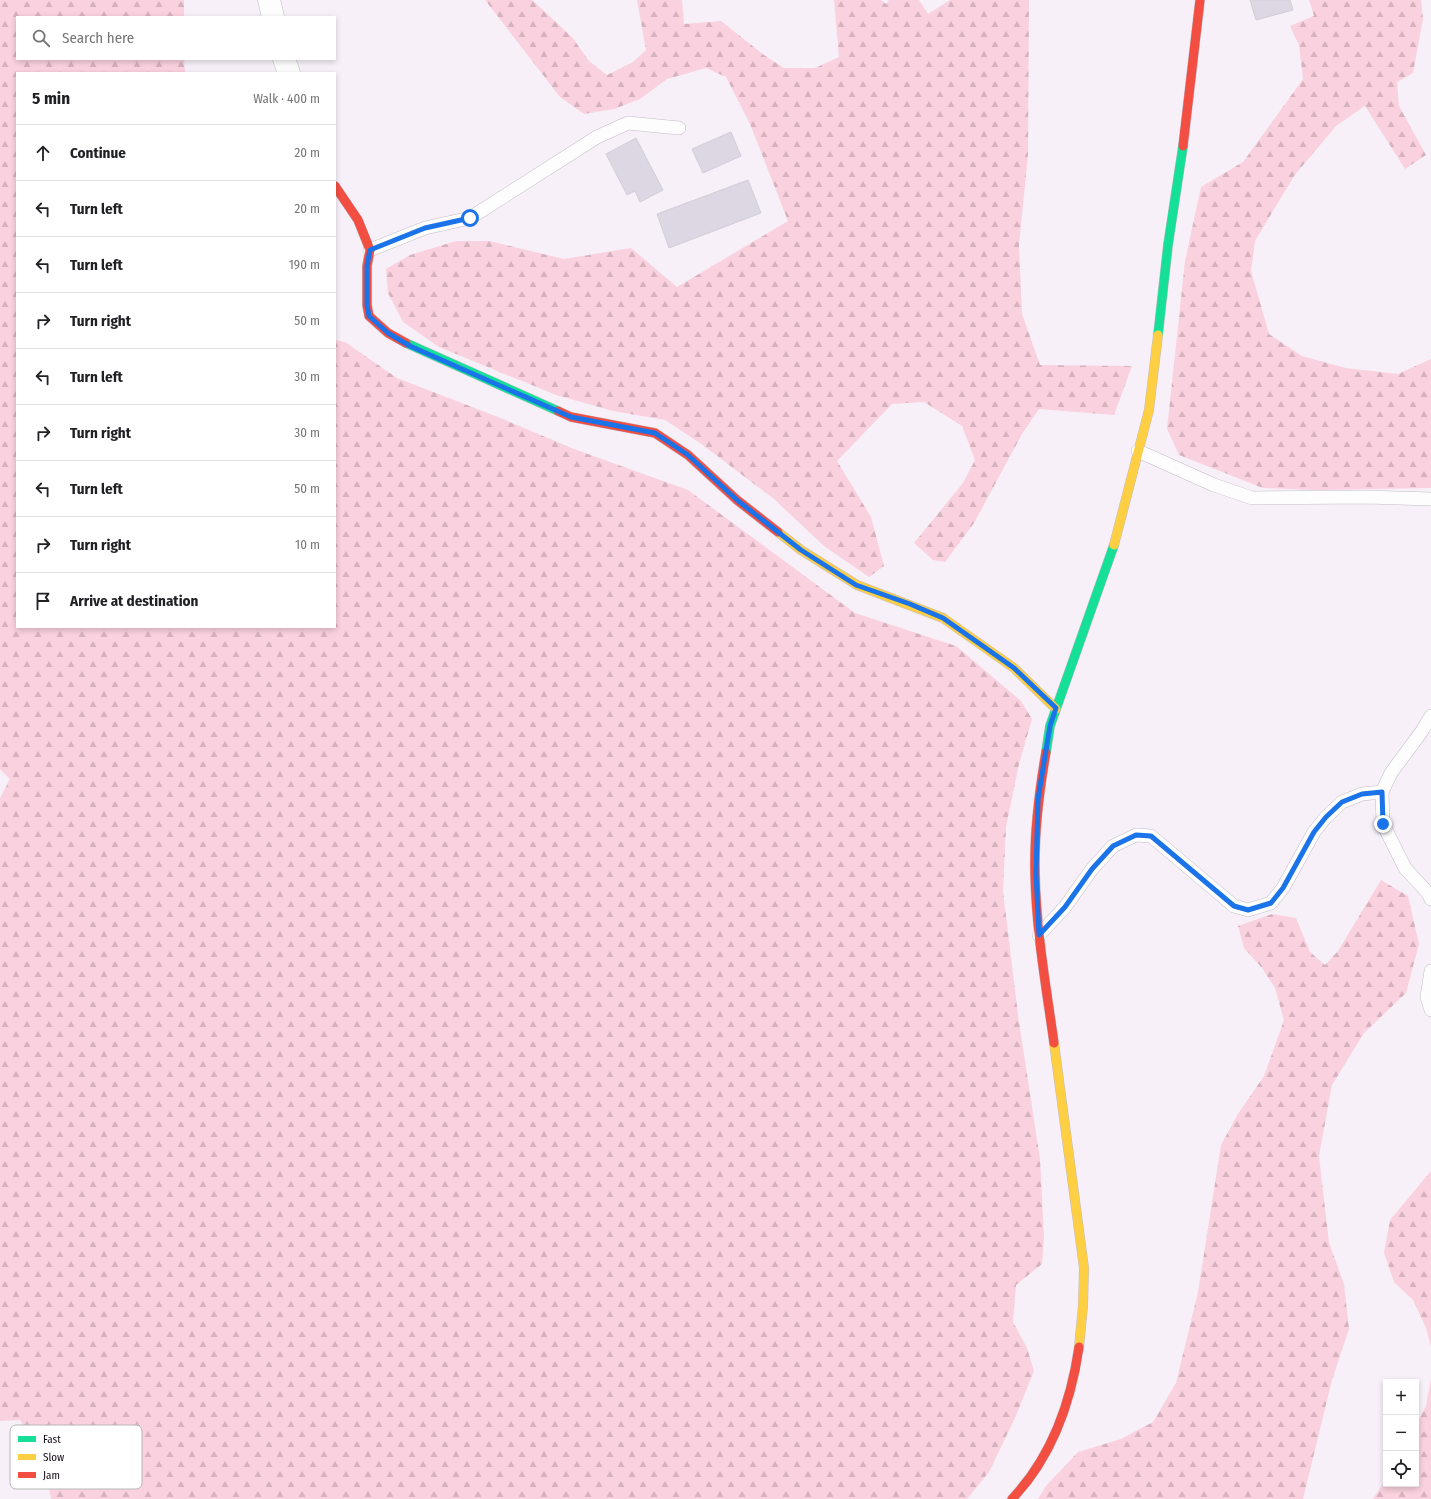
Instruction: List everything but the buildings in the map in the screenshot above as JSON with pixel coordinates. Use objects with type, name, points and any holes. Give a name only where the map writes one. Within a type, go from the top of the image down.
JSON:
[{"type":"street","points":[[269,0],[274,16]]},
{"type":"street","points":[[1012,1499],[1038,1465],[1053,1437],[1069,1400],[1079,1356],[1084,1279],[1079,1231],[1039,935],[1036,873],[1038,799],[1050,726],[1114,546],[1149,410],[1168,245],[1185,135],[1200,0]]},
{"type":"street","points":[[284,60],[289,72]]},
{"type":"street","points":[[336,187],[358,220],[370,250],[367,266],[367,305],[369,316],[388,333],[410,346],[571,417],[655,433],[688,455],[737,500],[801,550],[856,585],[910,604],[943,618],[1014,668],[1056,708]]},
{"type":"lane","points":[[370,250],[425,228],[470,218],[598,136],[628,123],[679,128]]},
{"type":"lane","points":[[1138,451],[1214,485],[1252,498],[1366,497],[1431,499]]},
{"type":"lane","points":[[1431,716],[1422,731],[1391,773],[1382,792],[1383,824],[1405,868],[1428,893],[1431,899]]},
{"type":"lane","points":[[1039,935],[1065,907],[1092,869],[1113,846],[1136,835],[1151,836],[1234,906],[1248,910],[1271,903],[1283,888],[1314,832],[1326,817],[1342,802],[1362,794],[1382,792]]},
{"type":"lane","points":[[1431,972],[1427,998],[1431,1010]]},
{"type":"green space","points":[[0,0],[184,0],[184,16],[16,16],[16,60],[184,60],[185,72],[16,72],[16,628],[336,628],[336,340],[345,342],[397,378],[498,417],[574,449],[688,490],[855,613],[956,646],[1021,701],[1032,719],[1019,764],[1006,827],[1003,891],[1018,1015],[1040,1159],[1044,1237],[1042,1264],[1016,1285],[1013,1322],[1027,1348],[1034,1371],[1015,1418],[989,1472],[967,1499],[51,1499],[49,1489],[142,1489],[142,1425],[23,1425],[20,1420],[0,1421],[0,798],[10,779],[0,769]]},
{"type":"green space","points":[[485,0],[532,0],[572,37],[589,61],[607,75],[633,62],[646,50],[637,0],[682,0],[684,24],[721,21],[764,55],[784,68],[815,68],[839,57],[834,0],[881,0],[886,4],[889,0],[919,0],[928,14],[950,0],[1029,0],[1028,155],[1019,245],[1022,314],[1040,365],[1132,366],[1114,415],[1039,409],[1022,434],[974,523],[945,562],[933,560],[914,543],[963,483],[975,460],[962,426],[924,402],[892,404],[837,461],[871,517],[884,566],[869,577],[824,546],[774,499],[700,443],[665,420],[613,411],[556,395],[439,347],[403,322],[388,293],[386,269],[410,255],[456,241],[489,241],[564,259],[631,248],[677,287],[788,221],[750,124],[726,77],[706,68],[667,79],[640,99],[614,109],[584,114],[560,97]]},
{"type":"green space","points":[[1309,0],[1421,0],[1423,19],[1413,73],[1397,82],[1399,106],[1426,155],[1405,169],[1365,106],[1336,126],[1294,176],[1255,241],[1251,271],[1269,334],[1302,356],[1346,368],[1398,374],[1431,359],[1431,488],[1317,490],[1263,488],[1179,455],[1167,429],[1185,261],[1201,187],[1243,162],[1303,79],[1299,45],[1290,26],[1314,16]]},
{"type":"green space","points":[[1381,880],[1408,896],[1419,944],[1406,993],[1364,1033],[1332,1085],[1319,1156],[1329,1243],[1344,1284],[1349,1329],[1332,1380],[1303,1499],[1038,1499],[1046,1486],[1078,1452],[1121,1439],[1153,1422],[1176,1383],[1198,1292],[1221,1145],[1238,1114],[1264,1076],[1284,1020],[1275,988],[1262,968],[1244,948],[1238,926],[1272,914],[1296,918],[1310,952],[1325,965],[1338,951]]},
{"type":"green space","points":[[1431,1171],[1431,1347],[1426,1328],[1413,1300],[1394,1282],[1384,1253],[1390,1220]]},
{"type":"green space","points":[[1431,1378],[1431,1499],[1373,1499],[1383,1484],[1383,1487],[1419,1487],[1419,1419],[1426,1406]]},
{"type":"traffic: fast","points":[[1158,335],[1168,245],[1183,146]]},
{"type":"traffic: fast","points":[[406,343],[558,411]]},
{"type":"traffic: fast","points":[[1046,752],[1050,726],[1114,545]]},
{"type":"traffic: slow","points":[[1114,545],[1149,410],[1158,335]]},
{"type":"traffic: slow","points":[[778,532],[801,550],[857,585],[943,618],[1014,668],[1056,709]]},
{"type":"traffic: slow","points":[[1054,1043],[1084,1268],[1083,1306],[1079,1347]]},
{"type":"traffic: jam","points":[[1183,146],[1200,0]]},
{"type":"traffic: jam","points":[[336,187],[358,220],[370,250],[367,266],[367,305],[369,316],[388,333],[406,343]]},
{"type":"traffic: jam","points":[[558,411],[571,417],[655,433],[688,455],[737,500],[778,532]]},
{"type":"traffic: jam","points":[[1046,752],[1041,782],[1035,843],[1035,873],[1039,937],[1054,1043]]},
{"type":"traffic: jam","points":[[1012,1499],[1038,1466],[1057,1428],[1071,1388],[1079,1347]]},
{"type":"route","points":[[470,218],[425,228],[370,250],[367,266],[367,305],[369,316],[388,333],[410,346],[571,417],[655,433],[688,455],[737,500],[801,550],[856,585],[910,604],[943,618],[1014,668],[1056,708],[1050,726],[1038,799],[1036,873],[1039,935],[1065,907],[1092,869],[1113,846],[1136,835],[1151,836],[1234,906],[1248,910],[1271,903],[1283,888],[1314,832],[1326,817],[1342,802],[1362,794],[1382,792],[1383,824]]}]
